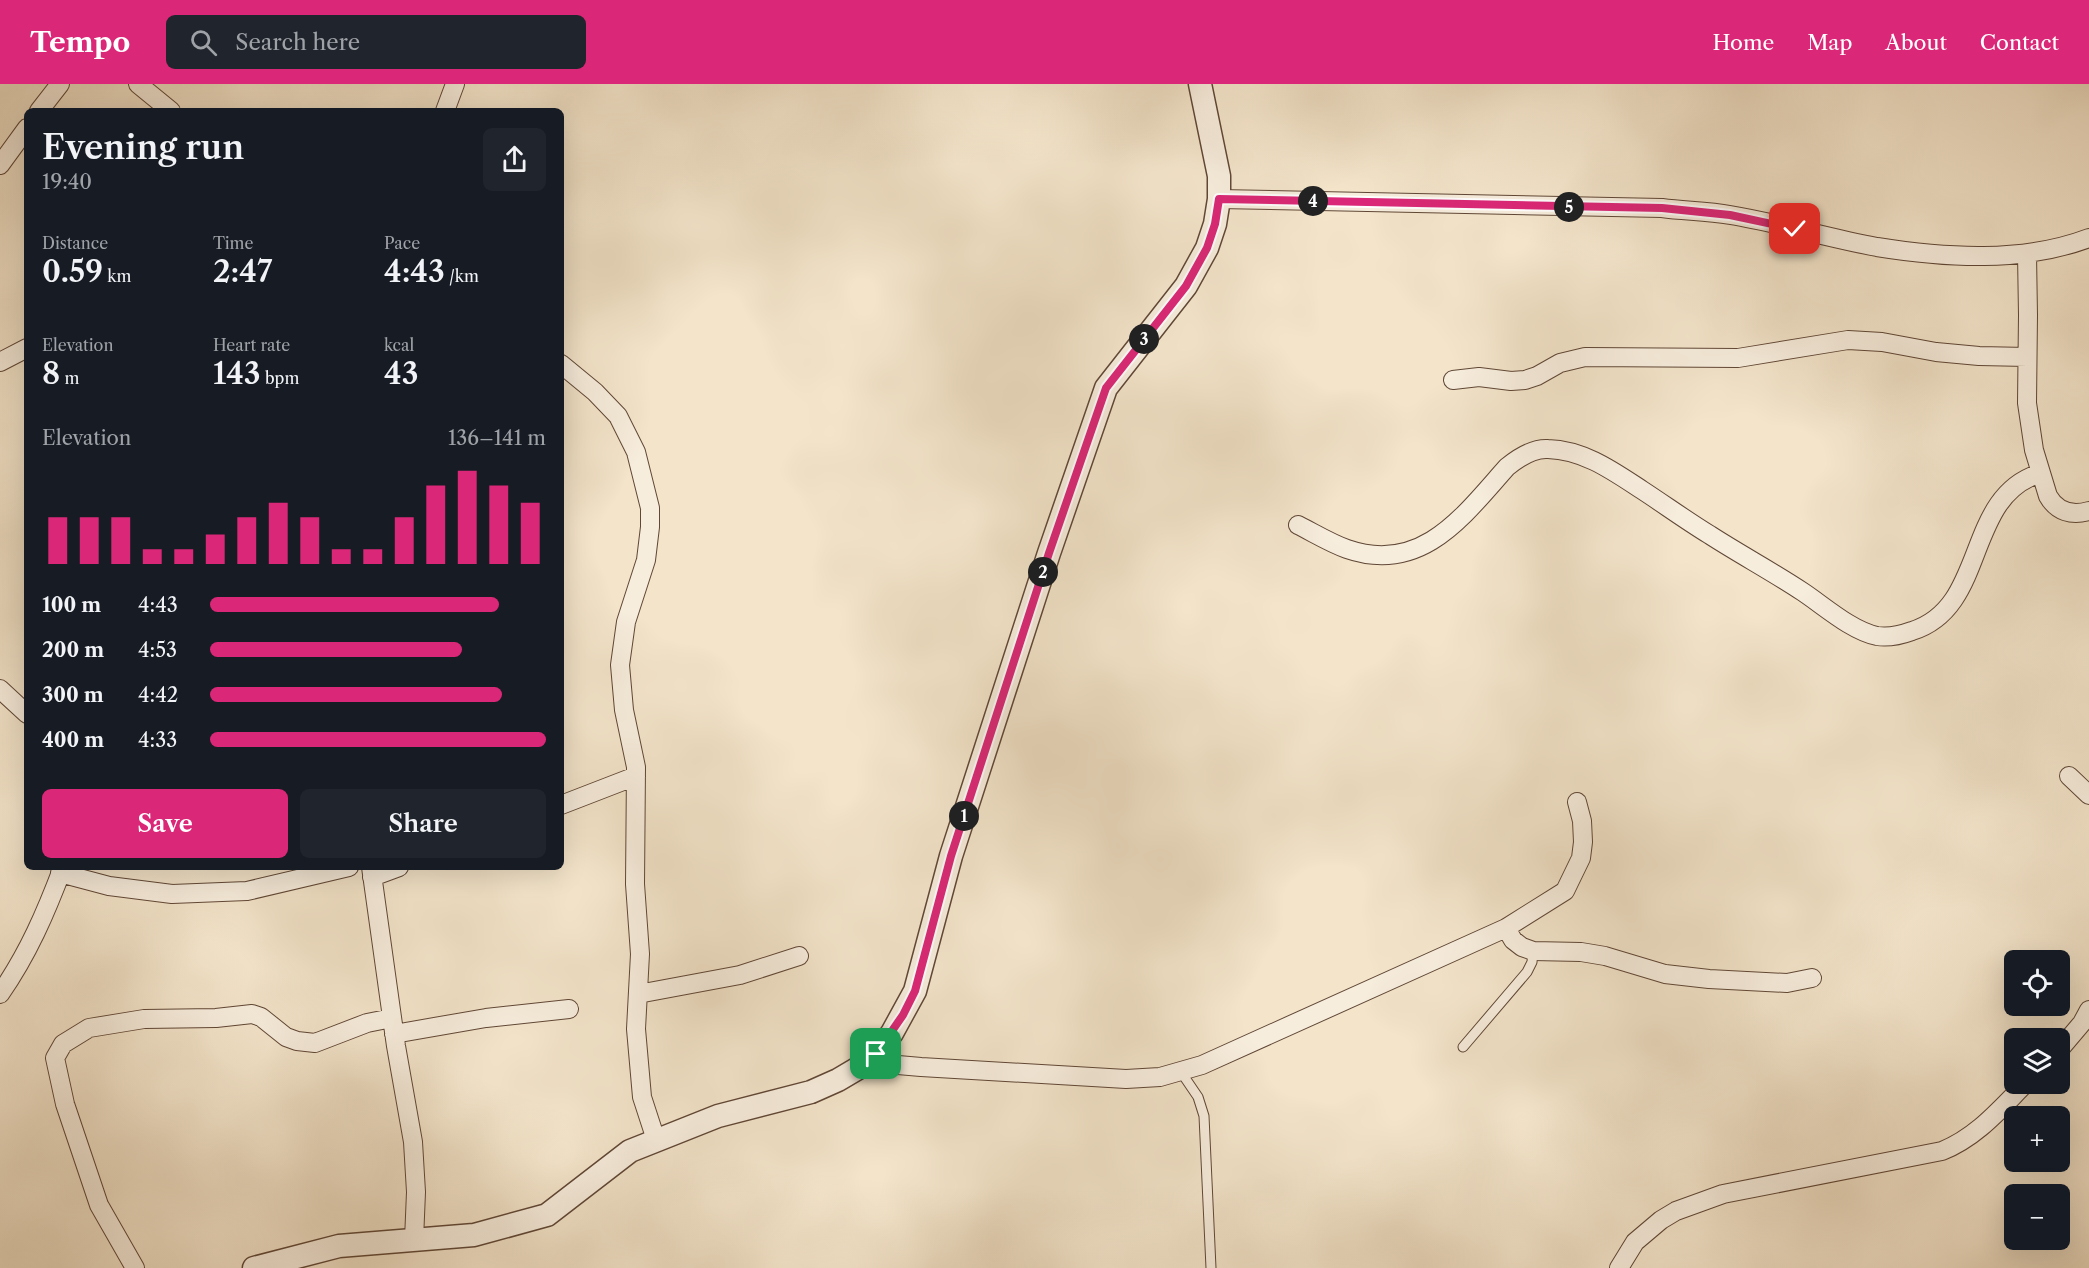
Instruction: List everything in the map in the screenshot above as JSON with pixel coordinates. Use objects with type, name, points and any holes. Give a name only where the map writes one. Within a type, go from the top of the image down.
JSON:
[{"type":"street","points":[[41,108],[60,84]]},
{"type":"street","points":[[138,84],[167,108]]},
{"type":"street","points":[[446,108],[455,84]]},
{"type":"street","points":[[254,1268],[339,1246],[474,1235],[547,1215],[630,1151],[718,1116],[811,1092],[846,1075],[876,1054],[903,1015],[915,991],[951,856],[1049,553],[1106,388],[1186,286],[1207,248],[1215,224],[1219,199],[1219,176],[1200,84]]},
{"type":"street","points":[[0,165],[24,132]]},
{"type":"street","points":[[1219,199],[1662,208],[1730,215],[1878,247],[1962,255],[2027,254],[2089,238]]},
{"type":"street","points":[[2027,254],[2027,403],[2032,442],[2048,496],[2056,507],[2071,513],[2089,511]]},
{"type":"street","points":[[1453,380],[1479,377],[1511,381],[1525,380],[1560,363],[1585,357],[1738,358],[1776,354],[1848,340],[1882,342],[1958,354],[2027,357]]},
{"type":"street","points":[[0,362],[24,350]]},
{"type":"street","points":[[564,366],[595,392],[618,416],[636,452],[650,508],[649,546],[626,622],[620,665],[624,710],[636,776],[635,884],[640,954],[636,1029],[642,1097],[656,1140]]},
{"type":"street","points":[[1298,525],[1333,544],[1364,554],[1389,555],[1409,551],[1433,541],[1453,526],[1516,460],[1545,448],[1570,452],[1601,464],[1711,536],[1778,575],[1851,624],[1865,632],[1887,637],[1905,634],[1925,626],[1950,607],[1962,588],[1984,530],[2007,494],[2019,482],[2041,473]]},
{"type":"street","points":[[0,689],[24,711]]},
{"type":"street","points":[[564,804],[636,776]]},
{"type":"street","points":[[2069,776],[2089,795]]},
{"type":"street","points":[[876,1054],[898,1065],[921,1067],[1126,1079],[1160,1077],[1181,1072],[1303,1020],[1506,928],[1565,891],[1581,858],[1582,821],[1577,802]]},
{"type":"street","points":[[0,994],[35,936],[61,870],[109,886],[172,894],[247,891],[336,870]]},
{"type":"street","points":[[372,872],[393,1026],[413,1142],[416,1192],[414,1240]]},
{"type":"street","points":[[1506,928],[1513,940],[1533,951],[1581,952],[1605,956],[1665,974],[1787,983],[1812,978]]},
{"type":"street","points":[[638,994],[740,975],[799,956]]},
{"type":"street","points":[[135,1268],[99,1205],[64,1104],[55,1058],[63,1044],[89,1028],[144,1019],[216,1018],[252,1014],[261,1017],[286,1037],[315,1043],[367,1023],[393,1026],[569,1009]]},
{"type":"street","points":[[2070,1038],[2089,1010]]},
{"type":"street","points":[[1619,1268],[1635,1242],[1661,1220],[1676,1211],[1723,1194],[1942,1151],[1977,1131],[2015,1094]]},
{"type":"lane","points":[[1463,1047],[1527,972],[1532,962],[1533,951]]},
{"type":"lane","points":[[1181,1072],[1198,1097],[1204,1116],[1211,1268]]},
{"type":"route","points":[[876,1054],[892,1033],[915,991],[951,856],[1049,553],[1106,388],[1186,286],[1207,248],[1215,224],[1219,199],[1662,208],[1730,215],[1795,229]]}]
